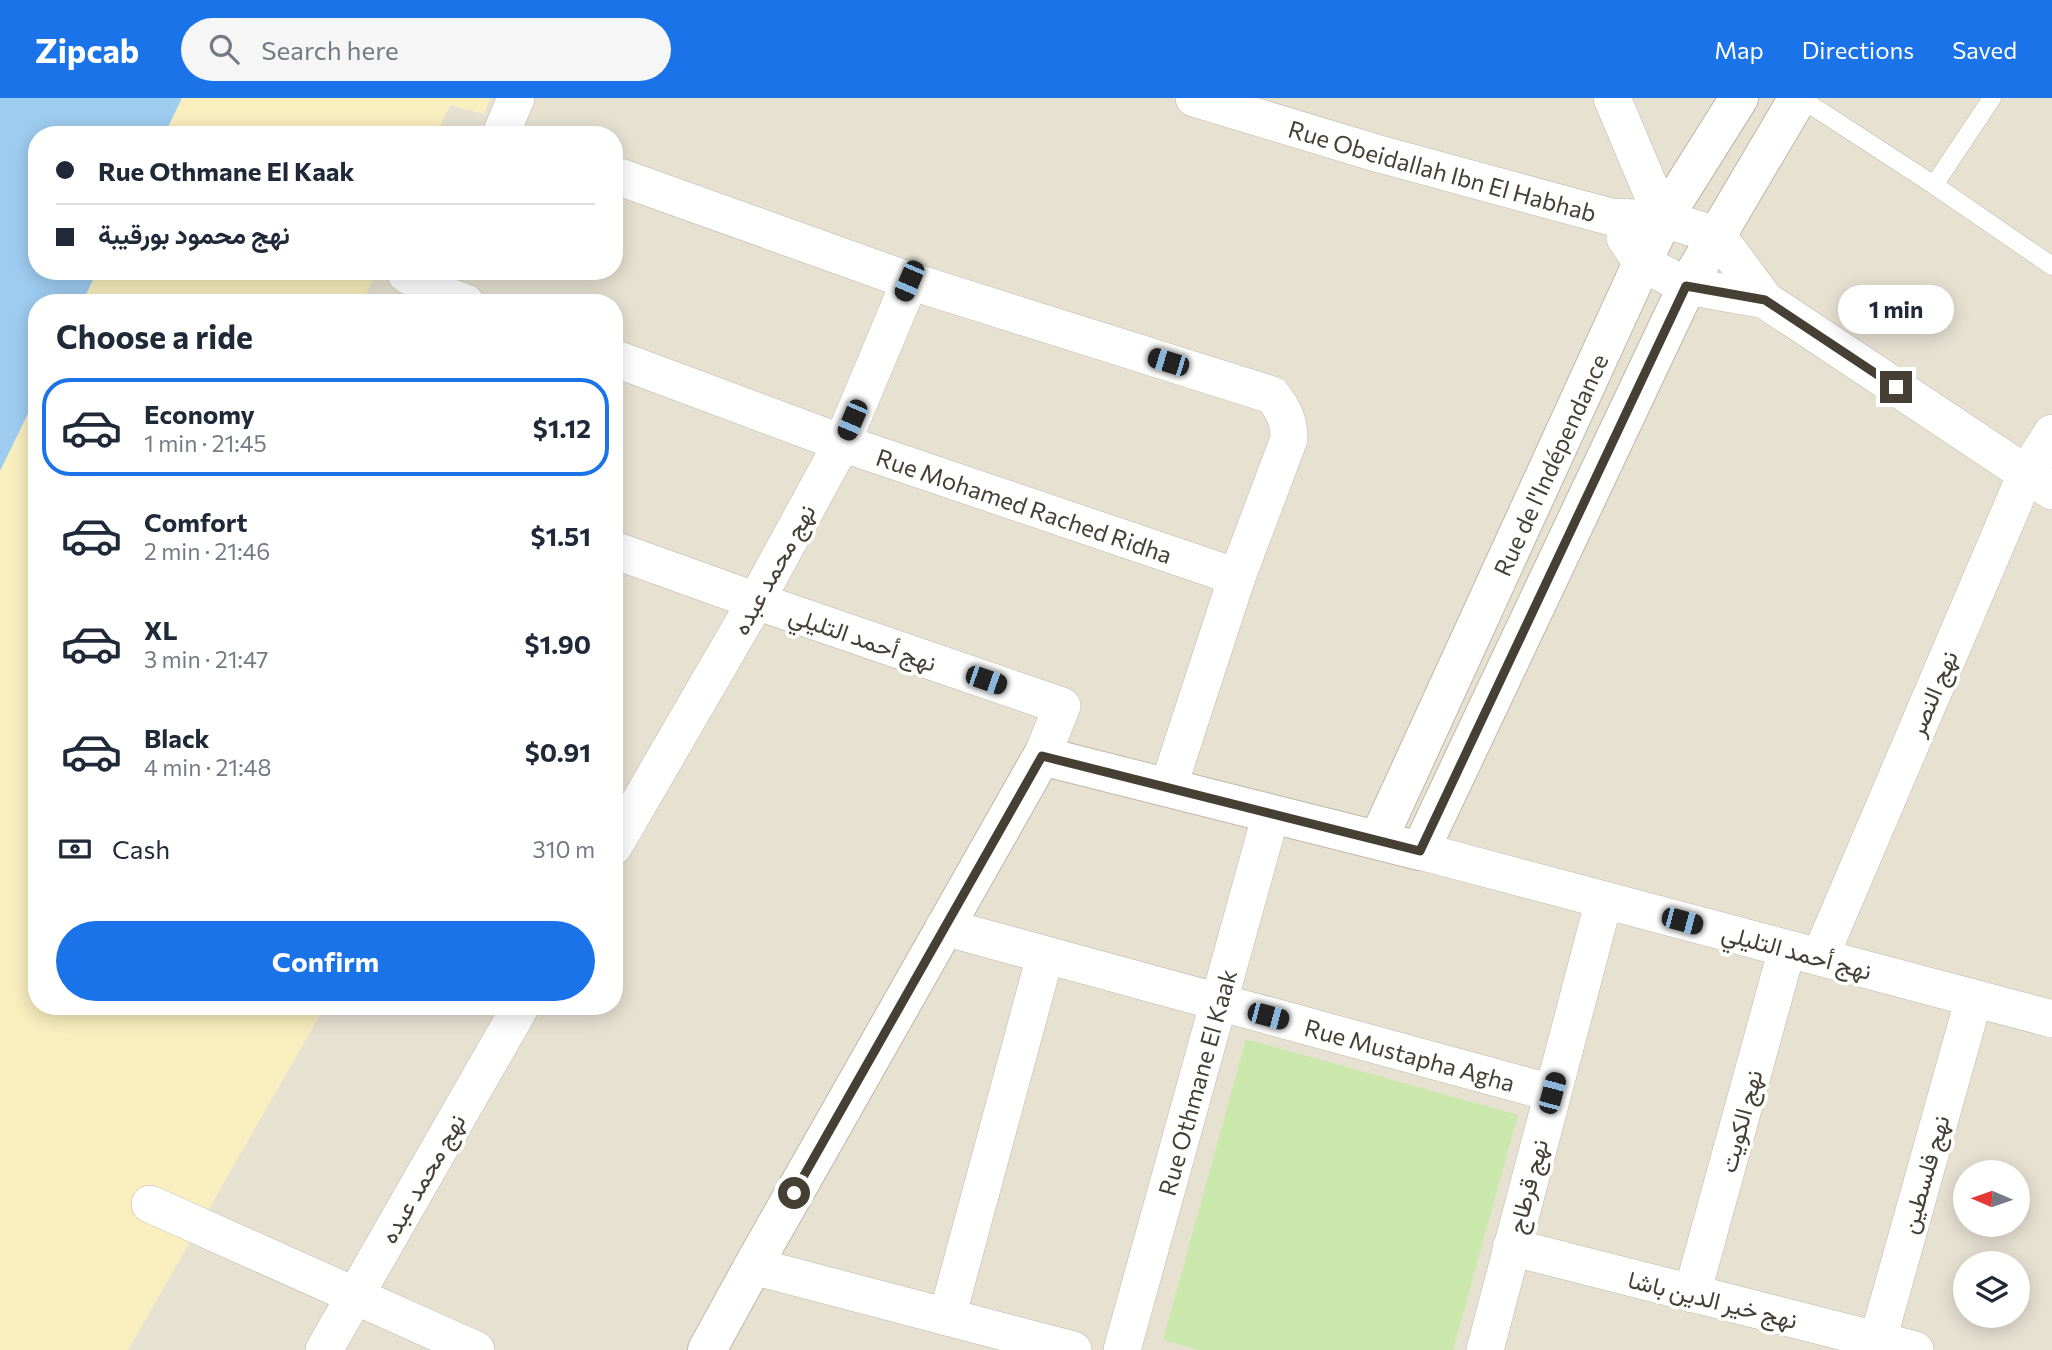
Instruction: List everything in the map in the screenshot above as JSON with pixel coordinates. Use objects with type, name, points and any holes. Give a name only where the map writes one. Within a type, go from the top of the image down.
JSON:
[{"type":"street","points":[[505,126],[516,98]]},
{"type":"street","name":"Rue Obeidallah Ibn El Habhab","points":[[1194,98],[1376,153],[1611,217],[1664,219],[1717,235]]},
{"type":"street","points":[[1612,98],[1664,219]]},
{"type":"street","name":"Rue de l'Indépendance","points":[[1378,840],[1642,263],[1664,219],[1739,98]]},
{"type":"street","name":"Rue de l'Indépendance","points":[[1420,851],[1686,286],[1799,98]]},
{"type":"street","points":[[623,178],[909,281],[1272,395],[1282,407],[1289,424],[1289,439],[1237,576],[1168,788]]},
{"type":"street","points":[[1611,217],[1642,263],[1686,286],[1765,300]]},
{"type":"street","points":[[1717,235],[1765,300],[2039,482]]},
{"type":"street","points":[[416,280],[439,294]]},
{"type":"street","name":"نهج محمد عبده","points":[[623,830],[842,443],[909,281]]},
{"type":"street","name":"Rue Mohamed Rached Ridha","points":[[623,361],[842,443],[1237,576]]},
{"type":"street","name":"نهج النصر","points":[[1803,953],[2039,482],[2052,433]]},
{"type":"street","name":"نهج أحمد التليلي","points":[[623,553],[1062,706],[1042,756]]},
{"type":"street","points":[[707,1350],[1042,756],[1420,851]]},
{"type":"street","name":"Rue Othmane El Kaak","points":[[1122,1350],[1271,814]]},
{"type":"street","name":"نهج أحمد التليلي","points":[[1420,851],[2052,1019]]},
{"type":"street","name":"نهج قرطاج","points":[[1485,1350],[1604,900]]},
{"type":"street","name":"Rue Mustapha Agha","points":[[944,927],[1552,1093]]},
{"type":"street","name":"نهج الكويت","points":[[1692,1294],[1803,953]]},
{"type":"street","points":[[947,1317],[1045,956]]},
{"type":"street","name":"نهج فلسطين","points":[[1876,1345],[1974,998]]},
{"type":"street","name":"نهج محمد عبده","points":[[324,1350],[516,1015]]},
{"type":"street","points":[[150,1204],[476,1350]]},
{"type":"street","name":"نهج خير الدين باشا","points":[[1511,1247],[1876,1345],[1916,1350]]},
{"type":"street","points":[[753,1266],[1073,1350]]},
{"type":"lane","points":[[1799,98],[1934,185],[2052,266]]},
{"type":"lane","points":[[1934,185],[1992,98]]},
{"type":"shaded area","points":[[490,98],[2052,98],[2052,1350],[128,1350],[320,1015],[623,1015],[623,294],[366,294],[372,280],[623,280],[623,126],[440,126],[450,105],[484,114]]},
{"type":"green space","points":[[1246,1039],[1518,1115],[1453,1350],[1199,1350],[1163,1340]]},
{"type":"sand","points":[[182,98],[490,98],[484,114],[450,105],[440,126],[168,126]]},
{"type":"sand","points":[[93,280],[372,280],[366,294],[86,294]]},
{"type":"sand","points":[[28,413],[28,1015],[320,1015],[128,1350],[0,1350],[0,471]]},
{"type":"water","points":[[0,98],[182,98],[168,126],[28,126],[28,280],[93,280],[86,294],[28,294],[28,413],[0,471]]},
{"type":"route","points":[[794,1193],[1042,756],[1420,851],[1686,286],[1765,300],[1896,387]]}]
